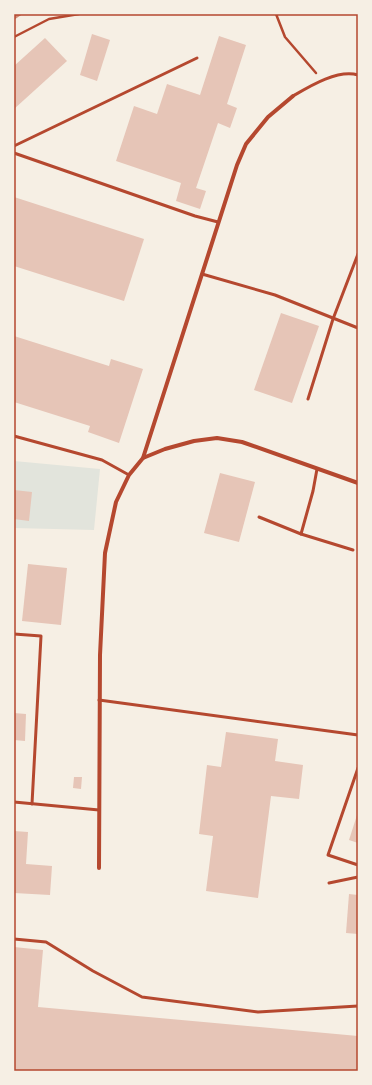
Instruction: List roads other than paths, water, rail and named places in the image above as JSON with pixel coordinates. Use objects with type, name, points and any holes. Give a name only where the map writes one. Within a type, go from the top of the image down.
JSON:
[{"type":"street","points":[[99,868],[100,655],[105,554],[116,502],[129,475],[143,458],[218,222],[237,165],[246,144],[268,116],[293,96]]},
{"type":"street","points":[[143,458],[165,449],[194,441],[217,438],[242,442],[358,483]]},
{"type":"lane","points":[[14,146],[197,58]]},
{"type":"lane","points":[[293,96],[322,80],[352,73],[358,75]]},
{"type":"lane","points":[[14,153],[195,216],[218,222]]},
{"type":"lane","points":[[308,399],[334,319],[358,254]]},
{"type":"lane","points":[[202,274],[275,295],[358,328]]},
{"type":"lane","points":[[14,436],[102,460],[129,475]]},
{"type":"lane","points":[[301,534],[313,491],[317,469]]},
{"type":"lane","points":[[258,518],[301,534],[353,550]]},
{"type":"lane","points":[[14,634],[41,636],[32,804]]},
{"type":"lane","points":[[99,700],[358,735]]},
{"type":"lane","points":[[358,768],[328,855],[358,865]]},
{"type":"lane","points":[[14,802],[99,810]]},
{"type":"lane","points":[[329,883],[358,877]]},
{"type":"lane","points":[[14,939],[46,942],[93,971],[142,997],[258,1012],[358,1006]]},
{"type":"railway","points":[[14,18],[20,14]]}]
